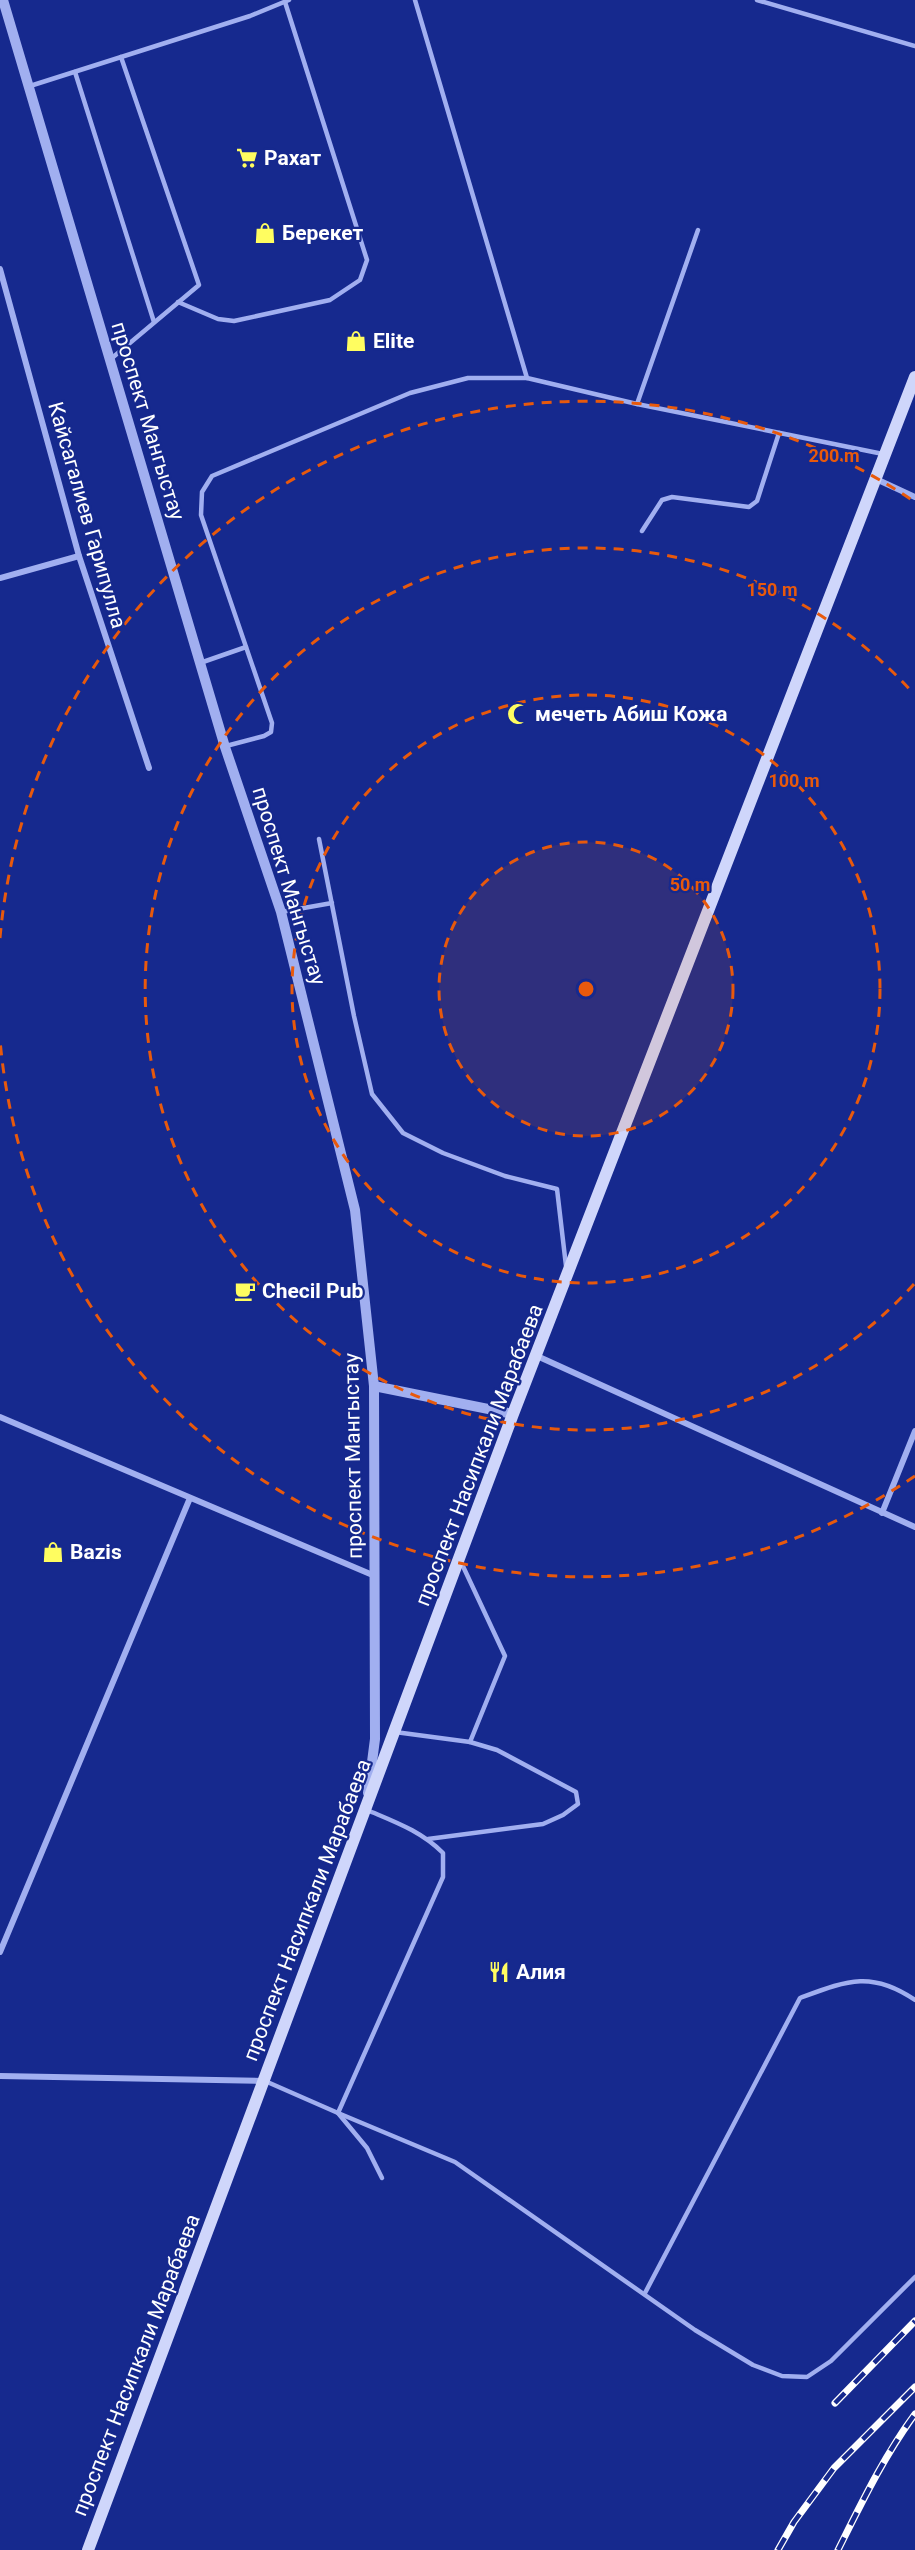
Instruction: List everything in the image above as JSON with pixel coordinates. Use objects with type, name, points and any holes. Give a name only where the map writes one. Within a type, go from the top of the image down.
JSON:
[{"type":"main road","name":"проспект Насипкали Марабаева","points":[[87,2550],[513,1414],[915,377]]},
{"type":"street","name":"проспект Мангыстау","points":[[3,0],[225,747],[281,912],[355,1210],[374,1386],[375,1739],[366,1809]]},
{"type":"street","name":"Кайсагалиев Гарипулла","points":[[0,269],[79,556],[149,768]]},
{"type":"street","points":[[876,479],[915,497]]},
{"type":"street","points":[[0,578],[79,556]]},
{"type":"street","points":[[537,1356],[915,1527]]},
{"type":"street","points":[[374,1386],[513,1414]]},
{"type":"street","points":[[0,1417],[375,1576]]},
{"type":"street","points":[[882,1513],[915,1431]]},
{"type":"street","points":[[0,1952],[190,1498]]},
{"type":"street","points":[[0,2076],[263,2081]]},
{"type":"lane","points":[[415,0],[527,378]]},
{"type":"lane","points":[[757,0],[915,46]]},
{"type":"lane","points":[[29,86],[250,16],[287,1],[367,260],[360,280],[330,300],[234,321],[218,319],[178,302]]},
{"type":"lane","points":[[109,360],[199,285],[121,57]]},
{"type":"lane","points":[[75,72],[154,322]]},
{"type":"lane","points":[[637,404],[698,230]]},
{"type":"lane","points":[[225,747],[264,736],[271,732],[272,723],[201,515],[202,492],[212,476],[410,393],[468,378],[527,378],[637,404],[885,455]]},
{"type":"lane","points":[[642,531],[662,500],[672,497],[749,507],[757,501],[779,433]]},
{"type":"lane","points":[[200,663],[246,647]]},
{"type":"lane","points":[[320,839],[354,1016],[372,1094],[403,1133],[443,1153],[505,1176],[557,1189],[567,1278]]},
{"type":"lane","points":[[281,912],[332,903]]},
{"type":"lane","points":[[460,1559],[506,1656],[470,1743]]},
{"type":"lane","points":[[395,1732],[470,1743],[497,1750],[576,1792],[578,1804],[563,1815],[543,1824],[428,1839]]},
{"type":"lane","points":[[338,2113],[443,1877],[443,1853],[428,1839],[410,1828],[366,1809]]},
{"type":"lane","points":[[645,2293],[800,1998],[841,1983],[877,1981],[915,2000]]},
{"type":"lane","points":[[263,2081],[455,2162],[695,2330],[753,2365],[782,2376],[807,2377],[831,2361],[915,2277]]},
{"type":"lane","points":[[338,2113],[367,2148],[382,2178]]},
{"type":"railway","points":[[835,2403],[915,2321]]},
{"type":"railway","points":[[778,2550],[794,2522],[834,2468],[915,2387]]},
{"type":"railway","points":[[838,2550],[883,2463],[915,2414]]},
{"type":"place","name":"Рахат","points":[[247,158]]},
{"type":"place","name":"Берекет","points":[[265,233]]},
{"type":"place","name":"Elite","points":[[356,341]]},
{"type":"place","name":"мечеть Абиш Кожа","points":[[518,714]]},
{"type":"place","name":"Checil Pub","points":[[245,1291]]},
{"type":"place","name":"Bazis","points":[[53,1552]]},
{"type":"place","name":"Алия","points":[[499,1972]]}]
